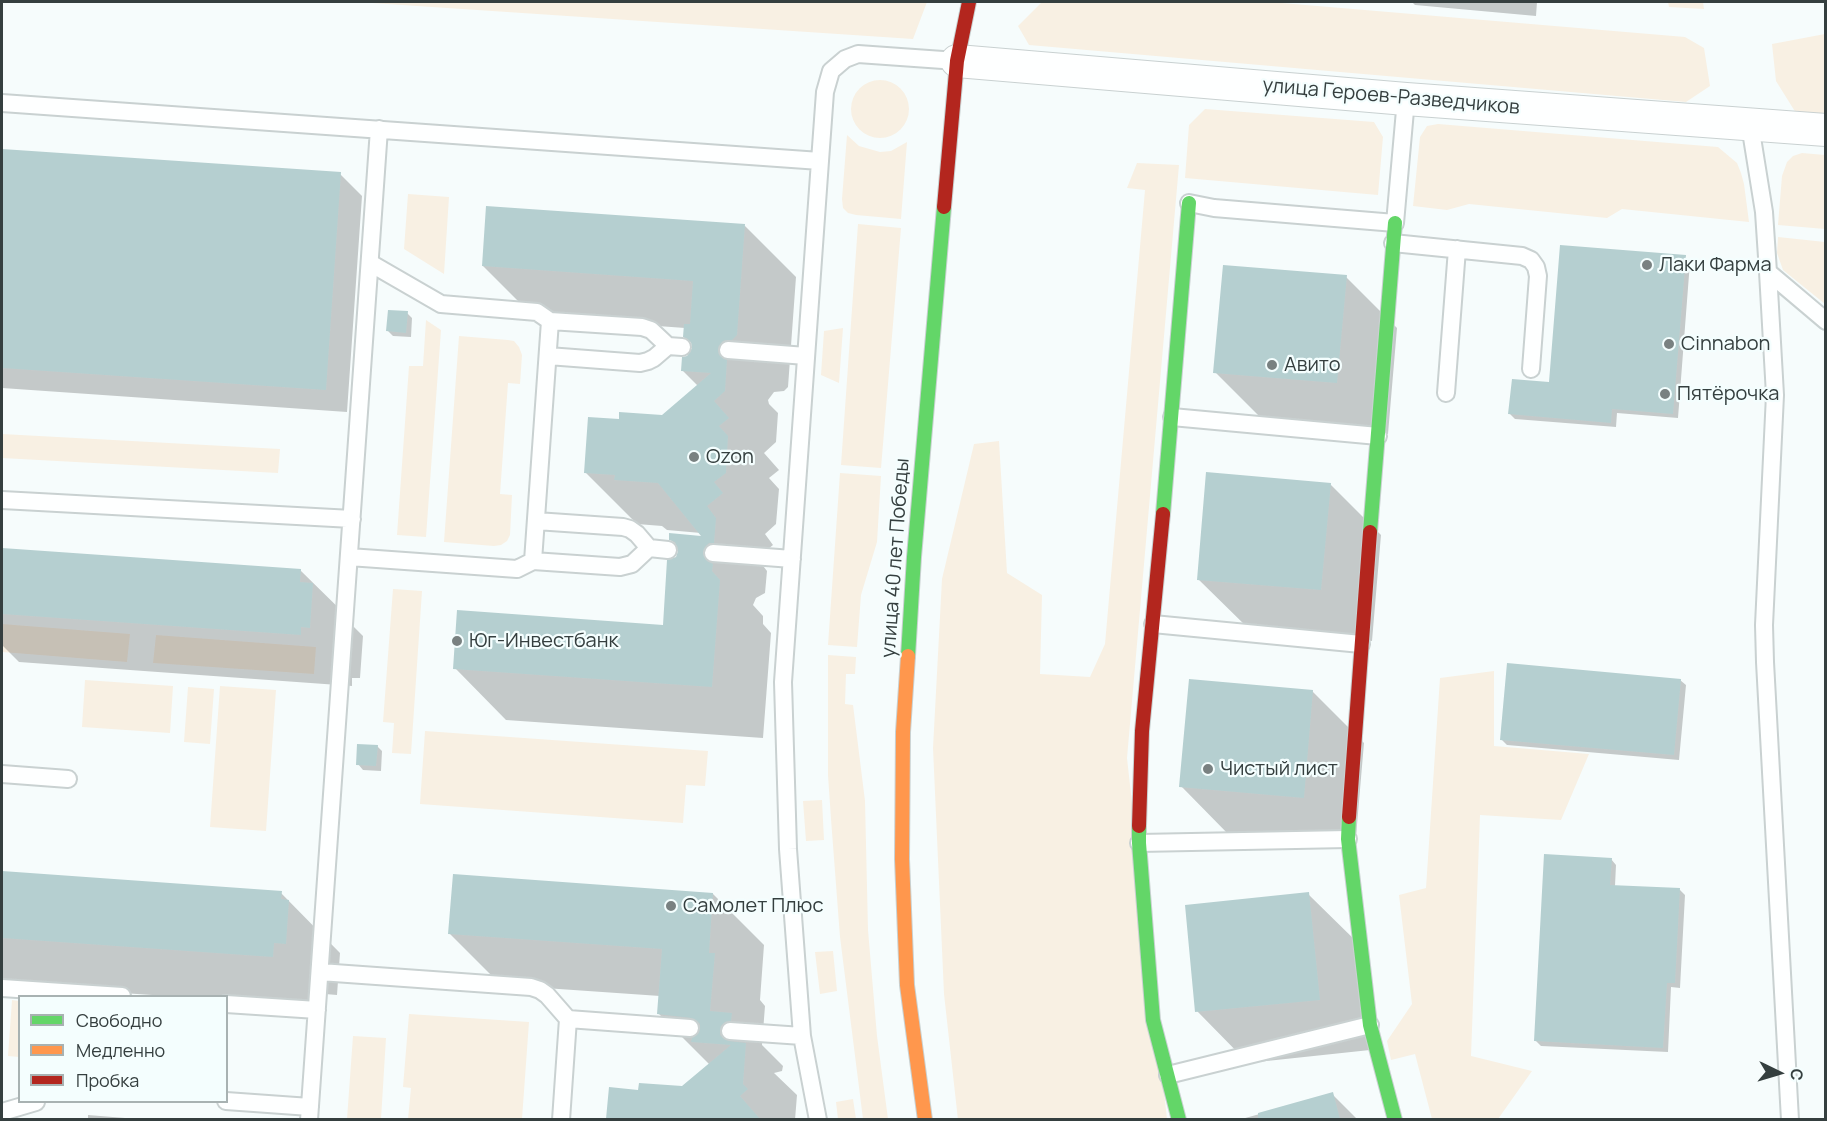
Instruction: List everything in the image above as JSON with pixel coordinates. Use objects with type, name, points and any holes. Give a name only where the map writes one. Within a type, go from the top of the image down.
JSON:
[{"type":"street","name":"улица 40 лет Победы","points":[[925,1119],[907,985],[902,859],[903,732],[915,545],[957,61],[969,2]]},
{"type":"street","name":"улица Героев-Разведчиков","points":[[957,61],[1406,99],[1826,130]]},
{"type":"street","points":[[1179,1119],[1154,1020],[1139,843],[1142,731],[1172,417],[1189,203]]},
{"type":"street","points":[[1395,223],[1361,644],[1348,839],[1370,1025],[1395,1119]]},
{"type":"lane","points":[[818,1119],[802,1036],[788,849],[783,682],[825,92],[831,71],[845,59],[858,54],[957,61]]},
{"type":"lane","points":[[1189,203],[1215,208],[1395,223],[1406,99]]},
{"type":"lane","points":[[2,103],[820,161]]},
{"type":"lane","points":[[1750,124],[1764,212],[1775,395],[1764,625],[1790,1119]]},
{"type":"lane","points":[[241,1119],[235,1102],[310,1113],[380,129]]},
{"type":"lane","points":[[1394,243],[1522,256],[1531,260],[1538,276],[1532,369]]},
{"type":"lane","points":[[1446,393],[1457,249]]},
{"type":"lane","points":[[370,263],[441,304],[537,312],[550,321],[642,327],[651,330],[675,347],[640,363],[548,356]]},
{"type":"lane","points":[[1768,272],[1826,321]]},
{"type":"lane","points":[[533,561],[550,321]]},
{"type":"lane","points":[[728,350],[806,356]]},
{"type":"lane","points":[[1172,417],[1378,436]]},
{"type":"lane","points":[[2,500],[352,519]]},
{"type":"lane","points":[[536,521],[623,527],[637,534],[649,548],[668,550]]},
{"type":"lane","points":[[349,557],[517,569],[533,561],[627,566],[649,548]]},
{"type":"lane","points":[[713,553],[792,558]]},
{"type":"lane","points":[[1153,624],[1361,644]]},
{"type":"lane","points":[[2,774],[68,779]]},
{"type":"lane","points":[[1139,843],[1348,839]]},
{"type":"lane","points":[[320,972],[531,987],[547,995],[568,1019],[690,1028]]},
{"type":"lane","points":[[2,988],[107,995]]},
{"type":"lane","points":[[228,1004],[317,1010]]},
{"type":"lane","points":[[561,1119],[568,1019]]},
{"type":"lane","points":[[1168,1076],[1370,1025]]},
{"type":"lane","points":[[730,1031],[802,1036]]},
{"type":"lane","points":[[2,1112],[30,1103]]},
{"type":"shaded area","points":[[357,2],[927,2],[913,39]]},
{"type":"shaded area","points":[[1042,2],[1270,2],[1685,37],[1704,48],[1710,86],[1686,102],[1029,45],[1018,26]]},
{"type":"shaded area","points":[[1668,2],[1703,2],[1704,9],[1669,7]]},
{"type":"shaded area","points":[[1825,34],[1825,115],[1796,113],[1776,81],[1772,44]]},
{"type":"shaded area","points":[[874,80],[886,80],[901,88],[909,103],[909,115],[901,130],[886,138],[874,138],[859,130],[851,115],[851,103],[859,88]]},
{"type":"shaded area","points":[[1205,109],[1374,122],[1383,137],[1378,195],[1185,178],[1189,125]]},
{"type":"shaded area","points":[[1438,124],[1718,147],[1737,163],[1744,184],[1749,222],[1622,209],[1607,218],[1469,204],[1447,210],[1413,206],[1420,137],[1427,126]]},
{"type":"shaded area","points":[[847,135],[859,146],[880,152],[891,151],[907,142],[901,219],[856,215],[848,213],[843,208]]},
{"type":"shaded area","points":[[1802,153],[1825,155],[1825,229],[1778,225],[1782,176],[1787,162],[1793,156]]},
{"type":"shaded area","points":[[1137,163],[1179,165],[1127,758],[1167,1119],[958,1120],[944,994],[933,748],[942,579],[974,444],[999,441],[1007,573],[1042,595],[1040,674],[1090,677],[1105,644],[1145,190],[1127,188]]},
{"type":"shaded area","points":[[408,194],[449,197],[444,274],[404,249]]},
{"type":"shaded area","points":[[858,224],[901,228],[881,468],[841,465]]},
{"type":"shaded area","points":[[1778,237],[1825,242],[1825,304],[1783,270],[1777,253]]},
{"type":"shaded area","points":[[426,320],[441,330],[426,537],[397,535],[409,366],[423,366]]},
{"type":"shaded area","points":[[843,328],[839,383],[821,375],[824,331]]},
{"type":"shaded area","points":[[459,336],[514,341],[522,355],[520,384],[508,383],[500,494],[512,495],[510,535],[501,545],[444,542]]},
{"type":"shaded area","points":[[2,434],[280,449],[278,473],[2,458]]},
{"type":"shaded area","points":[[840,473],[881,476],[877,542],[861,595],[857,647],[828,645]]},
{"type":"shaded area","points":[[393,589],[422,591],[411,754],[392,753],[394,723],[383,722]]},
{"type":"shaded area","points":[[2,624],[130,634],[127,662],[2,652]]},
{"type":"shaded area","points":[[156,635],[316,647],[314,674],[153,663]]},
{"type":"shaded area","points":[[828,655],[856,657],[855,674],[846,674],[845,704],[853,705],[865,801],[868,930],[877,1036],[888,1119],[863,1119],[840,937],[831,819],[828,775]]},
{"type":"shaded area","points":[[1494,671],[1494,746],[1589,754],[1561,820],[1480,815],[1471,1056],[1532,1071],[1498,1119],[1432,1119],[1415,1054],[1391,1060],[1387,1041],[1412,1004],[1399,895],[1426,888],[1440,678]]},
{"type":"shaded area","points":[[85,680],[173,686],[170,733],[82,727]]},
{"type":"shaded area","points":[[220,686],[276,690],[266,831],[210,827]]},
{"type":"shaded area","points":[[188,687],[214,689],[210,744],[184,742]]},
{"type":"shaded area","points":[[425,731],[708,751],[705,786],[686,785],[683,823],[420,804]]},
{"type":"shaded area","points":[[822,800],[824,840],[806,841],[803,801]]},
{"type":"shaded area","points":[[833,951],[837,991],[820,994],[815,952]]},
{"type":"shaded area","points":[[12,1000],[18,1001],[18,1057],[8,1056]]},
{"type":"shaded area","points":[[409,1014],[529,1022],[522,1119],[408,1119],[411,1088],[403,1087]]},
{"type":"shaded area","points":[[353,1036],[386,1038],[381,1119],[347,1119]]},
{"type":"shaded area","points":[[853,1099],[856,1119],[838,1119],[836,1102]]},
{"type":"building","points":[[2,149],[341,172],[326,390],[2,368]]},
{"type":"building","points":[[486,206],[745,224],[737,335],[732,340],[723,341],[718,349],[719,355],[727,360],[725,391],[714,401],[729,418],[719,426],[728,436],[726,473],[714,482],[723,493],[707,506],[716,518],[714,543],[709,543],[703,553],[707,561],[713,564],[712,571],[720,580],[712,687],[453,669],[457,610],[663,625],[667,560],[676,557],[678,551],[675,542],[669,540],[669,533],[701,536],[658,483],[614,480],[615,475],[584,473],[588,417],[619,419],[619,412],[662,415],[711,373],[681,371],[682,357],[687,356],[692,348],[691,342],[683,337],[684,324],[690,324],[693,281],[482,266]]},
{"type":"building","points":[[1560,245],[1686,255],[1673,414],[1612,409],[1611,423],[1508,414],[1512,379],[1549,382]]},
{"type":"building","points":[[1223,265],[1347,275],[1337,383],[1213,373]]},
{"type":"building","points":[[388,310],[408,311],[406,333],[386,331]]},
{"type":"building","points":[[1206,472],[1331,483],[1321,590],[1197,580]]},
{"type":"building","points":[[2,548],[301,569],[300,582],[313,583],[310,628],[301,627],[301,635],[2,614]]},
{"type":"building","points":[[1507,663],[1681,679],[1674,755],[1500,740]]},
{"type":"building","points":[[1189,679],[1313,690],[1304,798],[1179,787]]},
{"type":"building","points":[[357,744],[378,745],[376,766],[356,765]]},
{"type":"building","points":[[1544,854],[1612,858],[1610,885],[1680,888],[1675,983],[1667,983],[1663,1048],[1534,1041]]},
{"type":"building","points":[[2,871],[282,891],[281,899],[289,900],[286,944],[274,943],[273,957],[2,938]]},
{"type":"building","points":[[453,874],[713,893],[709,953],[715,953],[710,1011],[732,1013],[731,1021],[721,1026],[720,1035],[729,1041],[746,1043],[743,1084],[748,1089],[740,1096],[760,1119],[606,1119],[609,1087],[638,1090],[639,1083],[682,1086],[731,1045],[691,1042],[700,1029],[700,1024],[696,1020],[657,1014],[662,949],[448,934]]},
{"type":"building","points":[[1309,892],[1320,1000],[1195,1012],[1185,905]]},
{"type":"building","points":[[1333,1092],[1340,1119],[1258,1119],[1258,1113]]},
{"type":"traffic: fast","points":[[1163,514],[1189,203]]},
{"type":"traffic: fast","points":[[908,656],[914,557],[944,207]]},
{"type":"traffic: fast","points":[[1370,532],[1395,223]]},
{"type":"traffic: fast","points":[[1349,817],[1348,839],[1370,1025],[1395,1120]]},
{"type":"traffic: fast","points":[[1139,826],[1153,1020],[1179,1120]]},
{"type":"traffic: slow","points":[[908,656],[903,732],[902,859],[907,985],[925,1120]]},
{"type":"traffic: jam","points":[[944,207],[957,61],[969,2]]},
{"type":"traffic: jam","points":[[1139,826],[1142,731],[1163,514]]},
{"type":"traffic: jam","points":[[1349,817],[1370,532]]},
{"type":"place","name":"Лаки Фарма","points":[[1647,265]]},
{"type":"place","name":"Cinnabon","points":[[1669,344]]},
{"type":"place","name":"Авито","points":[[1272,365]]},
{"type":"place","name":"Пятёрочка","points":[[1665,394]]},
{"type":"place","name":"Ozon","points":[[694,457]]},
{"type":"place","name":"Юг-Инвестбанк","points":[[457,641]]},
{"type":"place","name":"Чистый лист","points":[[1208,769]]},
{"type":"place","name":"Самолет Плюс","points":[[671,906]]}]
